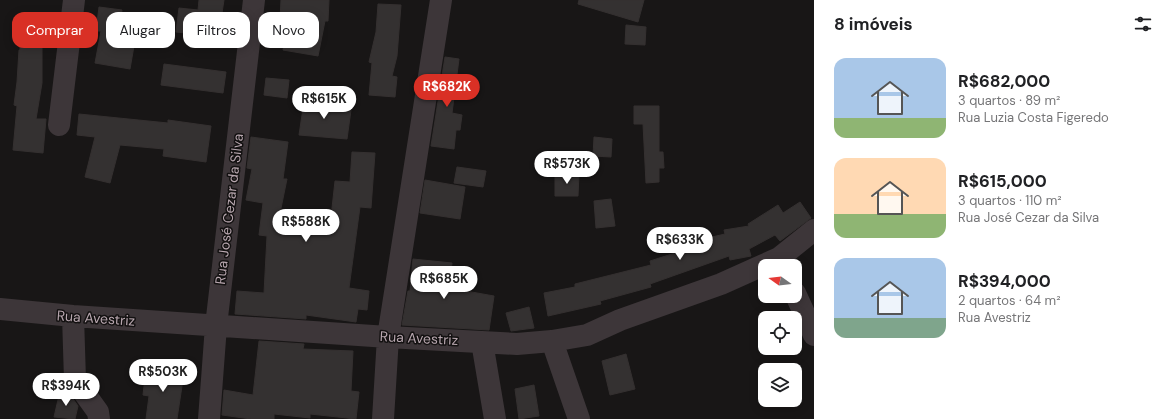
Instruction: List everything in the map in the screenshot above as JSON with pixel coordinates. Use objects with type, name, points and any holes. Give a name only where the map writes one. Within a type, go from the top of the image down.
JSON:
[{"type":"street","points":[[59,125],[74,0]]},
{"type":"street","name":"Rua José Cezar da Silva","points":[[209,419],[216,326],[254,0]]},
{"type":"street","points":[[383,419],[388,337],[441,0]]},
{"type":"street","name":"Rua Avestriz","points":[[784,259],[814,230]]},
{"type":"street","name":"Rua Avestriz","points":[[0,309],[73,316],[216,326],[517,344],[552,341],[587,335],[620,320],[758,270]]},
{"type":"street","points":[[800,303],[814,335]]},
{"type":"street","points":[[73,316],[75,380],[98,412],[99,419]]},
{"type":"street","points":[[552,341],[579,419]]},
{"type":"street","points":[[482,342],[495,419]]},
{"type":"building","points":[[199,0],[224,0],[222,12],[183,12],[183,33],[176,32],[179,8],[198,10]]},
{"type":"building","points":[[281,0],[329,0],[328,21],[325,21],[318,56],[283,50],[283,48],[319,48],[319,12],[280,12]]},
{"type":"building","points":[[579,0],[644,0],[638,22],[578,4]]},
{"type":"building","points":[[378,4],[401,5],[397,56],[392,76],[397,77],[395,97],[369,95],[372,63],[369,62],[376,32]]},
{"type":"building","points":[[99,7],[122,10],[122,12],[106,12],[106,48],[134,48],[130,69],[95,63],[101,31],[98,31]]},
{"type":"building","points":[[626,25],[646,27],[645,45],[625,44]]},
{"type":"building","points":[[20,48],[42,48],[42,83],[36,119],[46,119],[43,153],[13,150],[17,106],[14,105]]},
{"type":"building","points":[[445,57],[459,59],[452,113],[462,115],[460,130],[456,130],[454,149],[431,146]]},
{"type":"building","points":[[164,64],[226,72],[223,93],[161,85]]},
{"type":"building","points":[[266,78],[289,80],[287,98],[264,95]]},
{"type":"building","points":[[305,95],[324,98],[323,107],[351,110],[347,139],[299,135]]},
{"type":"building","points":[[634,106],[659,106],[659,152],[663,152],[664,168],[659,168],[659,182],[646,183],[643,124],[634,124]]},
{"type":"building","points":[[79,114],[168,123],[168,120],[211,126],[206,162],[163,156],[164,149],[120,145],[110,183],[85,177],[95,137],[77,135]]},
{"type":"building","points":[[251,137],[288,142],[283,179],[287,179],[279,218],[324,223],[325,216],[331,217],[335,181],[350,182],[352,152],[375,153],[371,208],[360,207],[349,288],[369,291],[367,310],[358,309],[356,322],[306,315],[306,319],[235,314],[237,291],[264,293],[267,236],[259,235],[263,203],[246,200],[252,169],[247,168]]},
{"type":"building","points":[[594,137],[612,139],[611,157],[593,156]]},
{"type":"building","points":[[457,167],[486,171],[483,187],[454,183]]},
{"type":"building","points":[[555,174],[579,174],[578,196],[555,196]]},
{"type":"building","points":[[425,180],[465,187],[460,219],[420,213]]},
{"type":"building","points":[[611,199],[615,226],[596,228],[594,201]]},
{"type":"building","points":[[800,202],[811,218],[780,241],[775,235],[749,249],[751,256],[730,260],[729,256],[650,284],[651,287],[600,301],[601,304],[548,316],[544,293],[575,287],[575,284],[651,265],[650,261],[700,245],[699,240],[725,234],[724,230],[749,226],[748,224],[778,205],[783,213]]},
{"type":"building","points":[[413,259],[452,263],[449,288],[494,296],[489,330],[402,325],[408,291],[410,291]]},
{"type":"building","points":[[529,307],[534,328],[511,331],[506,313]]},
{"type":"building","points":[[259,341],[304,344],[303,349],[353,351],[351,391],[359,392],[356,419],[310,414],[310,418],[274,414],[274,419],[251,419],[222,415],[224,390],[253,395]]},
{"type":"building","points":[[626,354],[635,389],[610,395],[602,361]]},
{"type":"building","points":[[146,368],[184,373],[177,419],[146,419],[149,396],[143,395]]},
{"type":"building","points":[[534,385],[539,416],[519,419],[515,389]]},
{"type":"building","points":[[60,391],[69,393],[78,406],[75,419],[54,417]]}]
